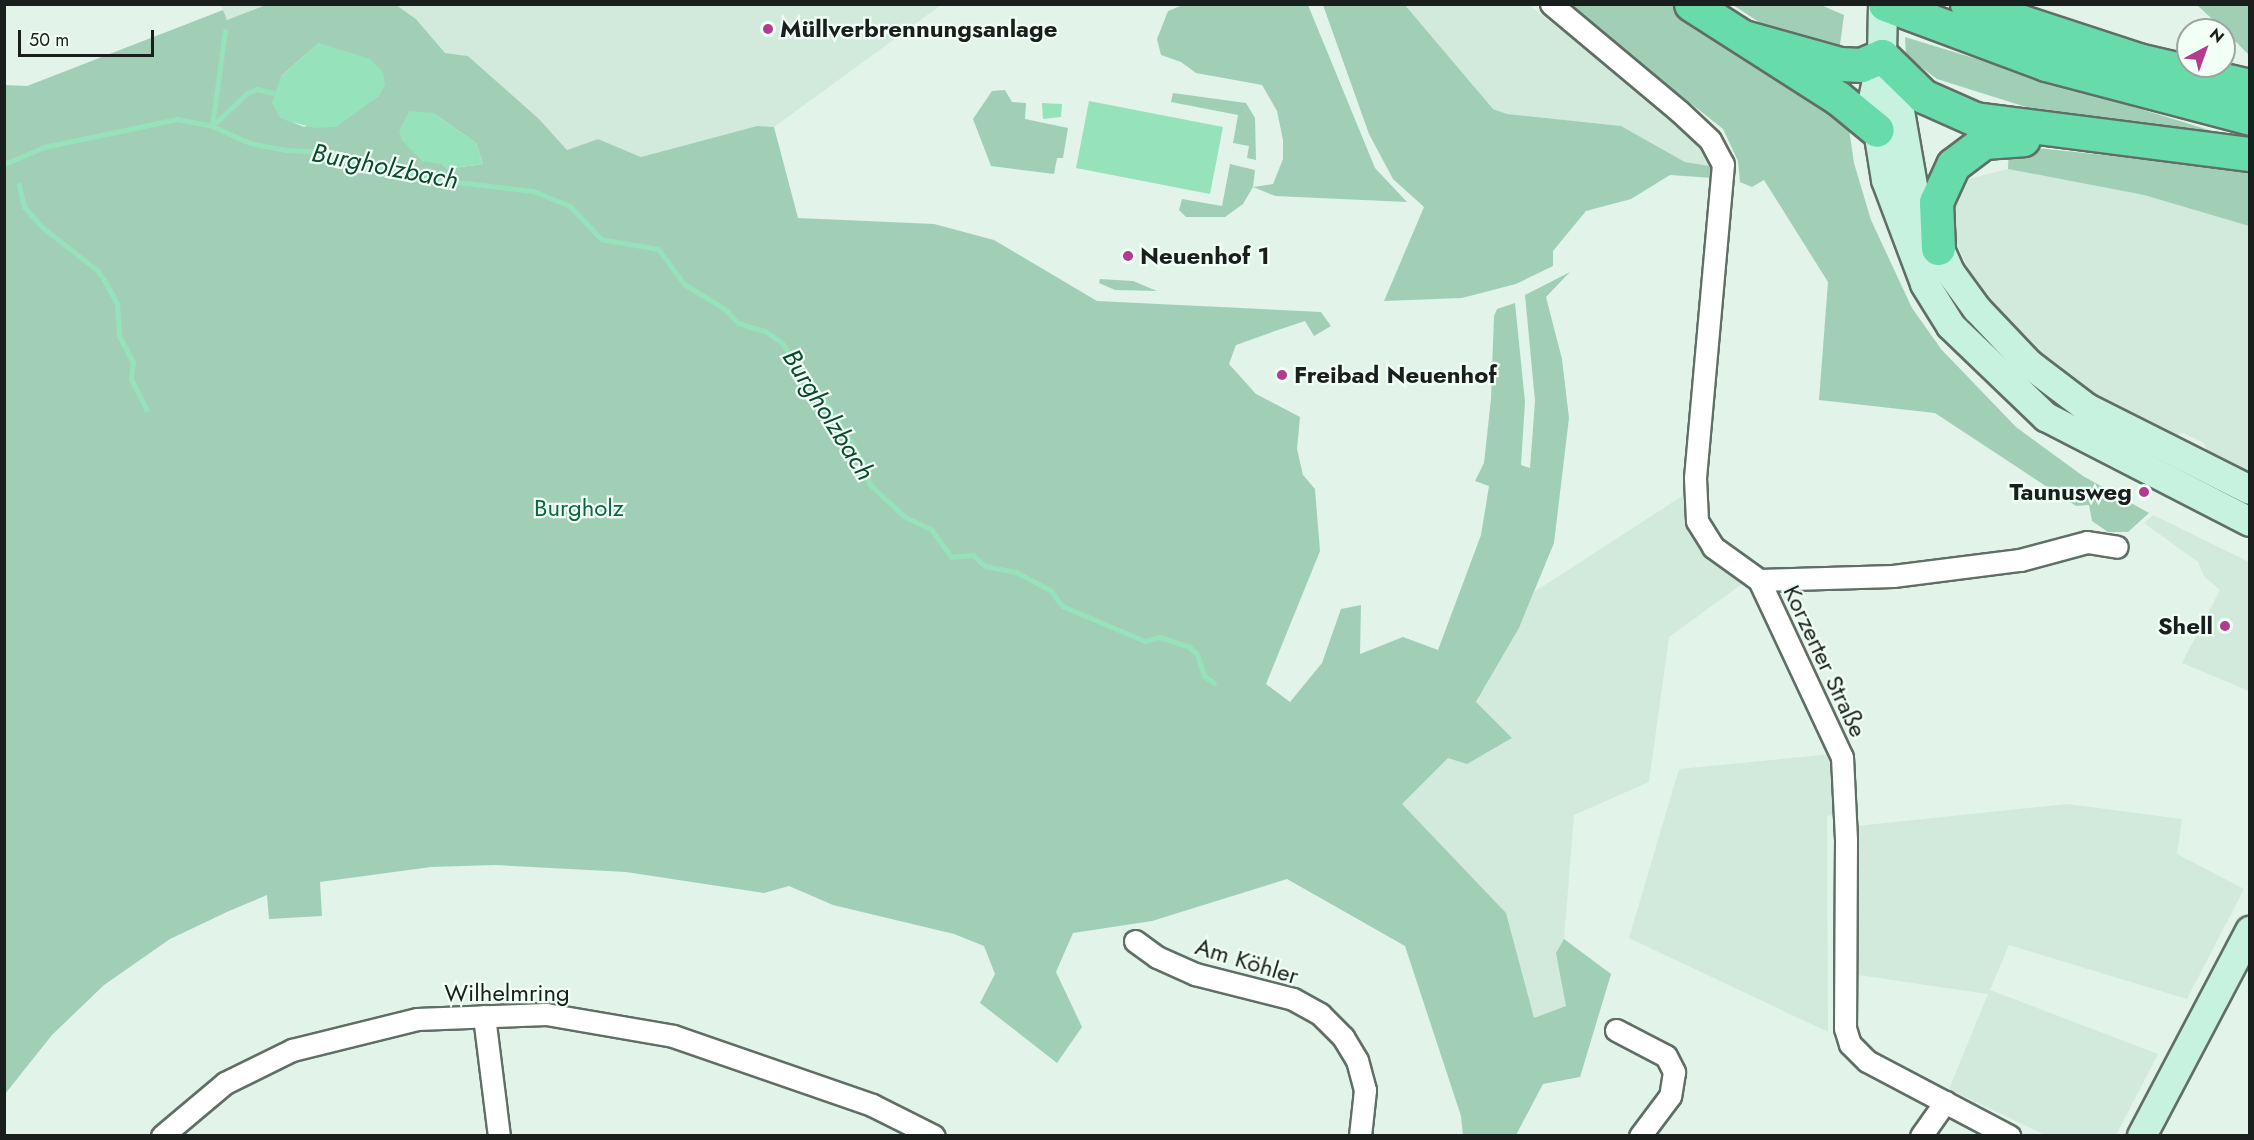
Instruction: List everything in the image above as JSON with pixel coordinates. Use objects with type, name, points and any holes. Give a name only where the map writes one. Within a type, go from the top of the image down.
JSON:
[{"type":"highway","points":[[1691,4],[1838,98],[1877,130]]},
{"type":"highway","points":[[1967,4],[2128,57],[2250,86]]},
{"type":"highway","points":[[1884,10],[2046,64],[2250,118]]},
{"type":"highway","points":[[1743,37],[1840,64],[1861,65],[1882,56],[1912,87],[1945,109],[1988,122],[2250,154]]},
{"type":"highway","points":[[1938,248],[1938,193],[1958,159],[1991,140],[2064,133]]},
{"type":"main road","points":[[1884,10],[1882,56],[1873,91],[1886,180],[1925,284],[1951,326],[2046,417],[2250,522]]},
{"type":"main road","points":[[1882,56],[1897,94],[1912,184],[1950,272],[1977,309],[2029,364],[2087,408],[2250,490]]},
{"type":"main road","points":[[2142,1136],[2250,931]]},
{"type":"street","name":"Korzerter Straße","points":[[1551,4],[1679,111],[1710,140],[1724,164],[1695,477],[1697,521],[1713,547],[1759,580],[1842,757],[1846,840],[1845,1028],[1850,1044],[1867,1061],[2009,1136]]},
{"type":"street","points":[[1759,580],[1893,576],[2020,560],[2087,542],[2117,547]]},
{"type":"street","name":"Am Köhler","points":[[1135,941],[1157,957],[1195,974],[1293,999],[1320,1014],[1343,1037],[1357,1060],[1365,1090],[1360,1136]]},
{"type":"street","name":"Wilhelmring","points":[[162,1136],[225,1083],[292,1050],[399,1022],[546,1014],[673,1036],[872,1105],[934,1136]]},
{"type":"street","points":[[484,1016],[499,1136]]},
{"type":"street","points":[[1616,1030],[1666,1056],[1674,1072],[1670,1096],[1640,1136]]},
{"type":"street","points":[[1921,1136],[1945,1102]]},
{"type":"shaded area","points":[[221,5],[266,5],[227,20]]},
{"type":"shaded area","points":[[396,5],[941,5],[774,127],[757,126],[641,157],[598,139],[567,150],[539,119],[468,56],[445,53],[416,19]]},
{"type":"shaded area","points":[[1405,5],[1529,5],[1697,137],[1716,167],[1685,162],[1621,126],[1506,114],[1493,109]]},
{"type":"shaded area","points":[[319,43],[370,59],[383,72],[385,85],[379,96],[336,127],[315,128],[288,121],[280,117],[272,103],[281,76]]},
{"type":"shaded area","points":[[1089,101],[1223,127],[1210,194],[1076,168]]},
{"type":"shaded area","points":[[1042,103],[1062,104],[1061,117],[1043,119]]},
{"type":"shaded area","points":[[409,111],[433,113],[476,143],[483,164],[447,169],[441,164],[422,161],[402,140],[399,131]]},
{"type":"shaded area","points":[[2008,169],[2145,195],[2249,226],[2249,474],[2207,453],[2204,443],[2183,433],[2173,437],[2072,382],[2033,349],[2000,314],[1968,268],[1949,227],[1954,193],[1969,179]]},
{"type":"shaded area","points":[[1687,493],[1746,581],[1669,637],[1649,782],[1574,815],[1564,939],[1611,974],[1580,1077],[1451,968],[1287,879],[1476,703],[1519,628],[1534,592]]},
{"type":"shaded area","name":"Shell","points":[[2153,515],[2249,562],[2249,691],[2182,663],[2220,590],[2204,576],[2198,562],[2144,523]]},
{"type":"shaded area","points":[[1833,754],[1839,814],[1827,816],[1828,1032],[1629,938],[1679,769]]},
{"type":"shaded area","points":[[2067,804],[2182,819],[2177,854],[2244,889],[2187,999],[2009,945],[1990,990],[2158,1054],[2116,1135],[2045,1135],[1949,1089],[1988,994],[1858,975],[1856,826]]},
{"type":"green space","name":"Burgholz","points":[[266,5],[396,5],[416,19],[445,53],[468,56],[539,119],[567,150],[598,139],[641,157],[757,126],[774,127],[798,218],[934,224],[994,240],[1097,301],[1321,312],[1331,326],[1314,336],[1305,321],[1236,345],[1229,364],[1256,394],[1300,417],[1297,449],[1303,475],[1315,489],[1320,551],[1266,684],[1290,702],[1322,663],[1341,609],[1361,605],[1360,654],[1403,637],[1438,650],[1481,535],[1489,486],[1475,481],[1484,463],[1491,399],[1494,316],[1497,309],[1515,303],[1525,402],[1521,465],[1530,468],[1535,401],[1525,295],[1570,272],[1546,297],[1562,359],[1569,418],[1554,543],[1519,628],[1476,702],[1512,738],[1467,764],[1448,758],[1402,804],[1506,913],[1534,1018],[1566,1006],[1556,953],[1564,939],[1611,974],[1580,1077],[1543,1084],[1516,1135],[1463,1135],[1461,1116],[1405,946],[1287,879],[1152,921],[1073,933],[1056,972],[1082,1027],[1057,1063],[980,1003],[995,974],[984,946],[954,934],[833,905],[789,886],[764,893],[626,872],[494,865],[431,867],[320,882],[322,916],[269,919],[267,895],[229,911],[170,939],[104,985],[52,1035],[5,1094],[5,85],[27,86],[223,10],[227,20]],"holes":[[[319,43],[379,96],[304,127],[280,117],[281,76]],[[433,113],[476,143],[483,164],[447,169],[441,163]]]},
{"type":"green space","points":[[1183,5],[1308,5],[1375,168],[1407,202],[1275,196],[1253,187],[1273,184],[1283,159],[1283,140],[1277,111],[1262,85],[1196,73],[1181,62],[1161,55],[1157,39],[1168,11]]},
{"type":"green space","points":[[1323,5],[1405,5],[1493,109],[1507,114],[1621,126],[1685,162],[1716,167],[1713,178],[1670,175],[1631,199],[1586,211],[1553,251],[1553,266],[1516,284],[1462,298],[1384,301],[1424,207],[1393,179],[1369,134]]},
{"type":"green space","points":[[1567,5],[1677,5],[1847,115],[1854,163],[1871,220],[1912,308],[1941,349],[2016,427],[2083,476],[2149,513],[2128,532],[2108,532],[2092,521],[2089,505],[2076,506],[1935,413],[1819,400],[1828,282],[1764,180],[1752,187],[1740,182],[1738,161],[1723,129]]},
{"type":"green space","points":[[1733,5],[1821,5],[1844,15],[1839,52],[1774,32]]},
{"type":"green space","points":[[2197,5],[2249,5],[2249,55],[2236,42],[2236,18],[2211,18]]},
{"type":"green space","points":[[1905,37],[2219,133],[2045,113],[1937,79],[1906,56]]},
{"type":"green space","points":[[1005,90],[1012,102],[1026,103],[1025,119],[1068,128],[1063,158],[1057,158],[1054,174],[991,166],[973,119],[992,91]]},
{"type":"green space","points":[[1173,93],[1246,103],[1255,118],[1256,160],[1247,158],[1249,146],[1233,143],[1238,115],[1171,102]]},
{"type":"green space","points":[[2009,145],[2249,170],[2249,226],[2144,195],[2008,169]]},
{"type":"green space","points":[[1230,164],[1255,170],[1253,187],[1243,204],[1225,217],[1186,217],[1179,210],[1182,199],[1222,206]]},
{"type":"green space","points":[[1100,279],[1133,281],[1157,291],[1115,290],[1099,283]]},
{"type":"waterway","points":[[212,126],[225,31]]},
{"type":"waterway","points":[[212,126],[247,93],[257,89],[273,93]]},
{"type":"waterway","name":"Burgholzbach","points":[[4,164],[44,147],[177,119],[212,126],[250,143],[286,150],[330,152],[359,167],[399,169],[439,180],[533,191],[570,206],[601,239],[658,249],[684,284],[725,309],[738,323],[765,331],[781,342],[831,410],[862,461],[870,485],[905,517],[931,529],[951,557],[973,555],[985,566],[1016,572],[1051,591],[1062,606],[1145,641],[1159,637],[1189,647],[1197,654],[1204,676],[1214,683]]},
{"type":"waterway","points":[[19,185],[24,207],[42,227],[98,271],[106,283],[117,304],[119,336],[133,362],[131,379],[146,409]]},
{"type":"place","name":"Müllverbrennungsanlage","points":[[768,29]]},
{"type":"place","name":"Neuenhof 1","points":[[1128,256]]},
{"type":"place","name":"Freibad Neuenhof","points":[[1282,375]]},
{"type":"place","name":"Taunusweg","points":[[2144,492]]},
{"type":"place","name":"Shell","points":[[2225,626]]}]
